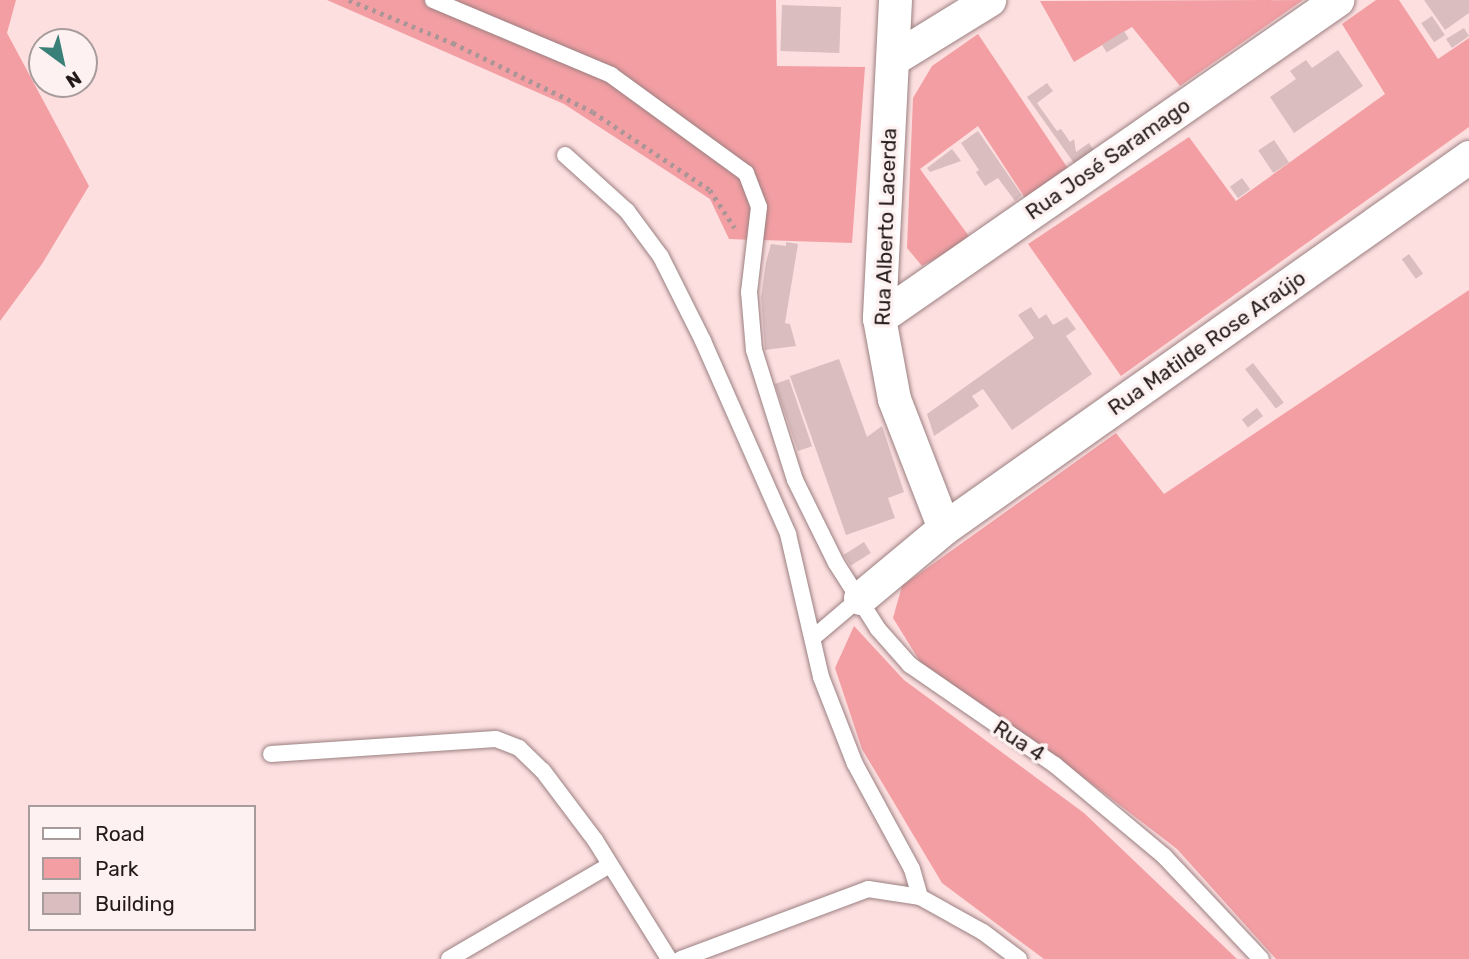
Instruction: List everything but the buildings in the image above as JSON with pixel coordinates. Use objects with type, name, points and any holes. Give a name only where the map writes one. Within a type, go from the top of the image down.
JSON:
[{"type":"street","name":"Rua Alberto Lacerda","points":[[895,0],[879,318],[894,398],[944,528]]},
{"type":"street","points":[[893,59],[989,0]]},
{"type":"street","name":"Rua José Saramago","points":[[879,318],[1337,0]]},
{"type":"street","name":"Rua Matilde Rose Araújo","points":[[944,528],[1469,157]]},
{"type":"street","points":[[860,598],[944,528]]},
{"type":"lane","name":"Rua 4","points":[[433,0],[611,75],[746,173],[759,207],[749,292],[754,350],[795,480],[836,563],[878,629],[910,665],[1094,796],[1164,856],[1261,959]]},
{"type":"lane","points":[[565,155],[626,211],[661,257],[760,463],[788,534],[814,637],[821,677],[855,764],[912,869],[920,897]]},
{"type":"lane","points":[[814,637],[860,598]]},
{"type":"lane","points":[[271,754],[496,739],[519,748],[543,771],[610,865],[670,959]]},
{"type":"lane","points":[[449,959],[610,865]]},
{"type":"lane","points":[[681,959],[851,892],[889,889],[920,897],[1019,959]]},
{"type":"path","points":[[349,0],[453,43],[593,112],[710,190],[730,217],[752,266]]},
{"type":"green space","points":[[0,0],[16,0],[7,33],[28,72],[28,98],[42,98],[89,186],[42,264],[0,321]]},
{"type":"green space","points":[[327,0],[776,0],[777,66],[865,67],[852,243],[729,239],[710,199],[564,104]]},
{"type":"green space","points":[[1303,0],[1180,86],[1132,27],[1074,62],[1040,1]]},
{"type":"green space","points":[[1376,0],[1399,0],[1438,59],[1469,38],[1469,127],[1121,376],[1028,244],[1189,137],[1236,201],[1385,94],[1342,24]]},
{"type":"green space","points":[[978,34],[1071,173],[1027,201],[978,126],[920,169],[971,239],[922,266],[907,248],[913,98],[932,66]]},
{"type":"green space","points":[[1469,290],[1469,959],[1276,959],[1177,849],[1057,757],[924,668],[893,618],[902,586],[1116,433],[1164,494]]},
{"type":"green space","points":[[854,626],[904,680],[1084,813],[1237,959],[1044,959],[942,883],[862,749],[835,668]]}]
